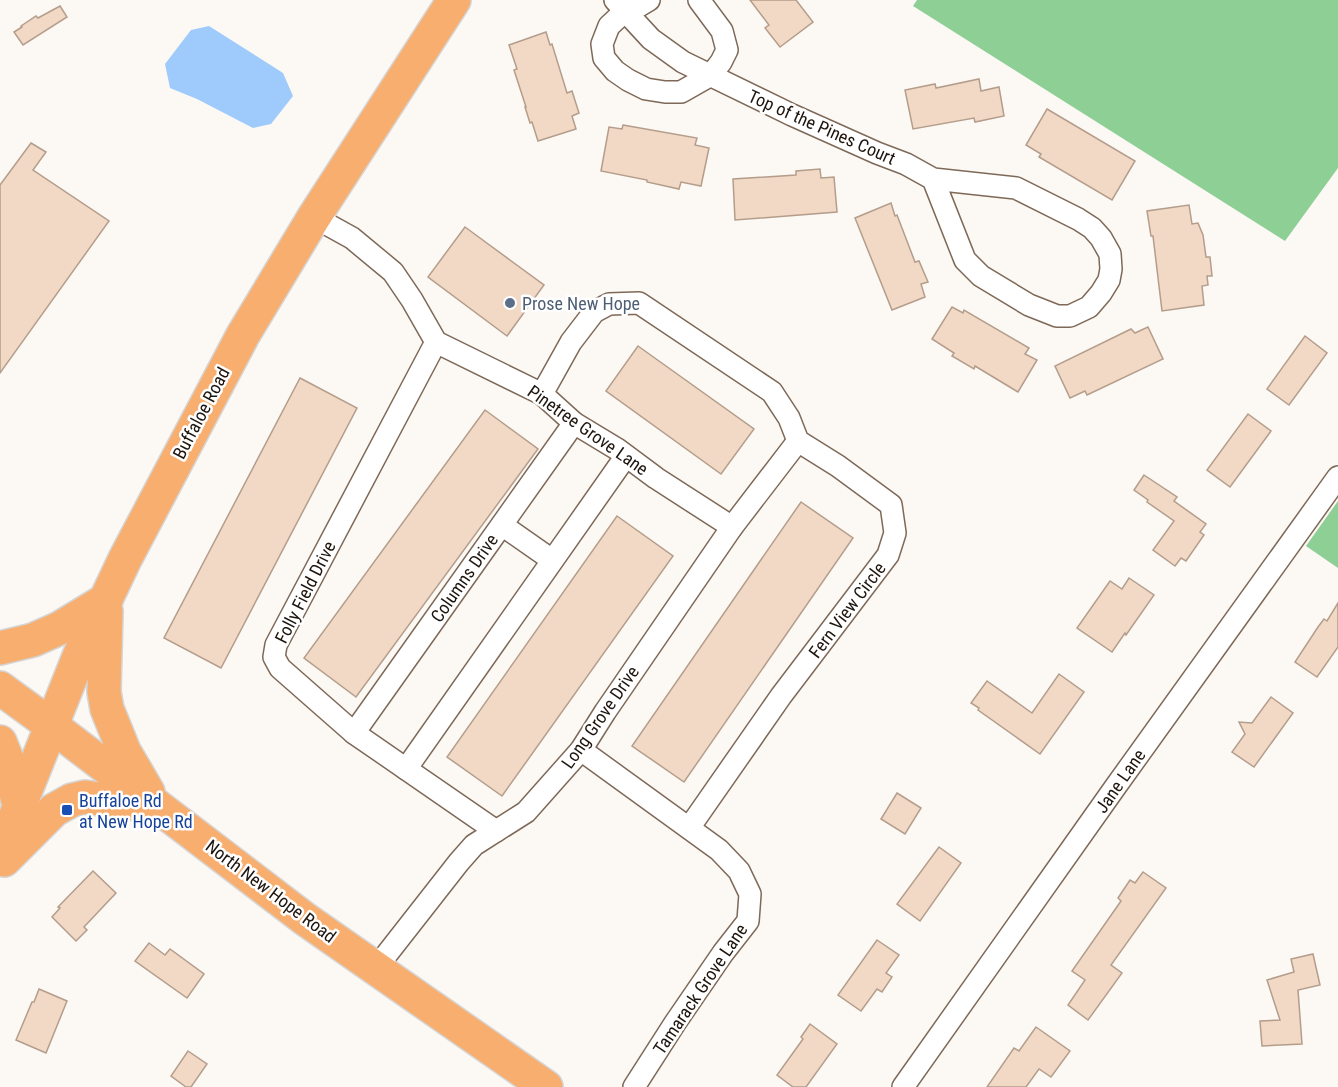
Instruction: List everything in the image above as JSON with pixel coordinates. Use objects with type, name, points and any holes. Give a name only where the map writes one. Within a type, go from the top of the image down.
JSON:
[{"type":"main road","name":"Buffaloe Road","points":[[0,855],[80,654],[141,528],[243,335],[314,217],[454,0]]},
{"type":"main road","points":[[0,648],[33,640],[60,628],[106,600]]},
{"type":"main road","points":[[106,600],[104,692],[107,709],[124,751],[157,807]]},
{"type":"main road","name":"North New Hope Road","points":[[0,688],[305,919],[546,1087]]},
{"type":"main road","points":[[0,742],[20,805]]},
{"type":"main road","points":[[0,864],[54,810],[72,800],[85,797],[157,807]]},
{"type":"street","points":[[649,0],[639,6],[620,6],[602,44],[604,58],[615,71],[628,80],[646,89],[665,92],[681,92],[711,75],[727,50],[722,30],[699,0]]},
{"type":"street","name":"Top of the Pines Court","points":[[620,6],[651,39],[683,62],[792,115],[906,164],[933,179],[1016,188],[1078,219],[1092,228],[1110,254],[1110,280],[1089,307],[1070,316],[1057,316],[1029,305],[981,276],[964,260],[933,179]]},
{"type":"street","points":[[314,217],[352,238],[393,272],[412,300],[435,342]]},
{"type":"street","points":[[542,394],[572,342],[594,312],[609,304],[639,303],[772,392],[789,418],[798,441]]},
{"type":"street","name":"Pinetree Grove Lane","points":[[435,342],[542,394],[574,423],[732,527]]},
{"type":"street","name":"Folly Field Drive","points":[[435,342],[276,645],[274,657],[280,668],[354,732],[496,831]]},
{"type":"street","name":"Columns Drive","points":[[354,732],[574,423]]},
{"type":"street","name":"Long Grove Drive","points":[[376,968],[474,845],[526,812],[581,750],[604,712],[732,527],[798,441]]},
{"type":"street","name":"Fern View Circle","points":[[689,828],[781,696],[888,555],[896,533],[891,505],[838,465],[798,441]]},
{"type":"street","points":[[406,769],[626,456]]},
{"type":"street","name":"Jane Lane","points":[[903,1087],[1338,477]]},
{"type":"street","points":[[502,525],[552,560]]},
{"type":"street","name":"Tamarack Grove Lane","points":[[581,750],[719,850],[739,871],[750,894],[748,921],[675,1023],[634,1087]]},
{"type":"green space","points":[[917,0],[1338,0],[1338,168],[1285,241],[913,6]]},
{"type":"green space","points":[[1338,501],[1338,568],[1306,546]]},
{"type":"water","points":[[209,26],[283,73],[293,96],[271,124],[253,128],[197,99],[170,88],[165,64],[191,30]]},
{"type":"building","points":[[750,0],[796,0],[813,22],[780,47],[765,28],[769,25]]},
{"type":"building","points":[[60,6],[67,17],[23,45],[14,32],[36,16],[38,18]]},
{"type":"building","points":[[546,32],[567,93],[572,91],[579,113],[572,116],[576,129],[538,141],[525,107],[509,45]]},
{"type":"building","points":[[979,79],[981,91],[999,87],[1004,116],[975,122],[974,118],[913,129],[905,90],[935,84],[936,88]]},
{"type":"building","points":[[1047,109],[1135,161],[1112,200],[1039,157],[1041,154],[1026,145]]},
{"type":"building","points":[[623,125],[697,138],[695,145],[709,148],[701,186],[681,182],[679,189],[601,171],[609,127],[622,129]]},
{"type":"building","points":[[31,143],[46,152],[33,170],[109,221],[0,373],[0,185]]},
{"type":"building","points":[[820,169],[821,178],[834,177],[837,212],[735,220],[733,179],[796,175],[796,171]]},
{"type":"building","points":[[891,203],[915,262],[919,261],[928,282],[921,284],[925,297],[892,310],[855,218]]},
{"type":"building","points":[[1189,205],[1192,224],[1198,223],[1203,235],[1206,257],[1210,257],[1212,276],[1207,276],[1208,285],[1202,286],[1204,305],[1162,311],[1153,236],[1151,236],[1147,211]]},
{"type":"building","points":[[465,227],[544,285],[507,336],[428,277]]},
{"type":"building","points":[[952,307],[963,313],[964,310],[1029,348],[1025,354],[1037,360],[1018,392],[975,366],[974,369],[952,356],[954,353],[932,339]]},
{"type":"building","points":[[1148,327],[1163,359],[1087,395],[1085,391],[1070,398],[1055,366],[1131,329],[1135,333]]},
{"type":"building","points":[[1305,336],[1327,353],[1289,405],[1267,389]]},
{"type":"building","points":[[638,346],[754,429],[721,474],[606,391]]},
{"type":"building","points":[[300,378],[357,408],[221,668],[164,638]]},
{"type":"building","points":[[485,410],[538,449],[356,697],[304,658]]},
{"type":"building","points":[[1248,414],[1271,431],[1230,487],[1207,470]]},
{"type":"building","points":[[1144,475],[1177,497],[1174,501],[1206,524],[1200,532],[1204,535],[1186,561],[1181,558],[1175,566],[1153,550],[1174,521],[1134,490]]},
{"type":"building","points":[[801,502],[853,538],[684,782],[632,746]]},
{"type":"building","points":[[617,516],[673,556],[502,796],[447,757]]},
{"type":"building","points":[[1129,578],[1154,595],[1112,652],[1077,628],[1110,581],[1122,589]]},
{"type":"building","points":[[1338,603],[1338,647],[1317,677],[1295,662],[1318,627],[1324,619],[1327,621]]},
{"type":"building","points":[[1059,674],[1084,692],[1040,754],[971,703],[987,681],[1032,713]]},
{"type":"building","points":[[1271,697],[1293,713],[1254,767],[1232,752],[1245,734],[1239,722],[1252,723]]},
{"type":"building","points":[[897,793],[921,808],[905,834],[881,819]]},
{"type":"building","points":[[939,847],[961,863],[920,921],[897,904]]},
{"type":"building","points":[[93,871],[116,893],[84,927],[87,930],[76,941],[52,917],[60,908],[58,907]]},
{"type":"building","points":[[1143,872],[1166,888],[1111,965],[1122,973],[1088,1020],[1068,1005],[1085,980],[1072,971],[1121,901],[1118,898],[1130,880],[1135,883]]},
{"type":"building","points":[[877,940],[899,955],[886,973],[892,977],[882,992],[877,989],[861,1011],[838,995]]},
{"type":"building","points":[[149,943],[165,955],[170,949],[204,974],[187,998],[135,961]]},
{"type":"building","points":[[1313,954],[1320,985],[1298,990],[1302,1044],[1262,1046],[1260,1021],[1280,1020],[1267,980],[1294,972],[1291,959]]},
{"type":"building","points":[[39,989],[67,1001],[46,1053],[16,1040]]},
{"type":"building","points":[[810,1024],[837,1044],[806,1087],[793,1087],[777,1075],[803,1039],[801,1037]]},
{"type":"building","points":[[1036,1027],[1070,1051],[1051,1077],[1039,1069],[1026,1087],[987,1087],[1014,1048],[1019,1051]]},
{"type":"building","points":[[188,1051],[207,1064],[191,1087],[186,1087],[171,1076]]},
{"type":"place","name":"Prose New Hope","points":[[510,303]]},
{"type":"place","name":"Buffaloe Rd at New Hope Rd","points":[[67,810]]}]
